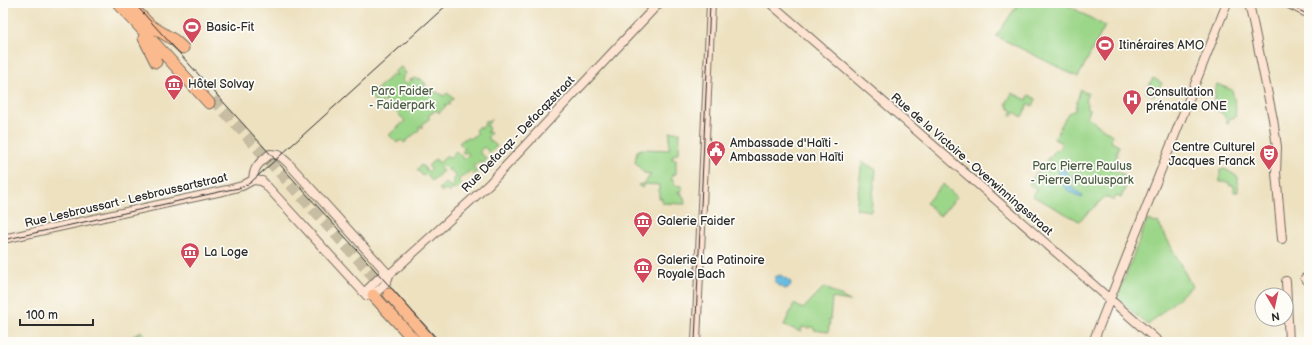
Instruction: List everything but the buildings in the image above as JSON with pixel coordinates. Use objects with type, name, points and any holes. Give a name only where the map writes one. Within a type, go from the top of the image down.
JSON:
[{"type":"highway","points":[[118,3],[211,101],[126,3]]},
{"type":"highway","points":[[126,3],[151,26],[174,40],[183,48]]},
{"type":"highway","points":[[132,19],[148,44],[156,62]]},
{"type":"highway","points":[[370,295],[416,342]]},
{"type":"highway","points":[[424,342],[388,296],[431,342]]},
{"type":"street","name":"Rue Defacqz - Defacqzstraat","points":[[370,295],[388,281],[389,275],[489,184],[659,3]]},
{"type":"street","points":[[696,342],[711,3]]},
{"type":"street","name":"Rue de la Victoire - Overwinningsstraat","points":[[770,3],[1159,342]]},
{"type":"street","points":[[1093,342],[1227,3]]},
{"type":"street","points":[[1249,3],[1273,119],[1277,147],[1276,173],[1282,239]]},
{"type":"street","points":[[1287,3],[1309,14]]},
{"type":"street","points":[[370,295],[266,184],[262,181],[253,180],[253,171],[257,166],[270,154],[279,155],[288,163],[389,275]]},
{"type":"street","name":"Rue Lesbroussart - Lesbroussartstraat","points":[[3,239],[227,190],[242,186],[253,180]]},
{"type":"street","points":[[1286,281],[1288,342]]},
{"type":"green space","points":[[1019,3],[1064,3],[1105,26],[1078,77],[996,36]]},
{"type":"green space","name":"Parc Faider - Faiderpark","points":[[401,67],[406,73],[402,79],[406,84],[415,77],[418,80],[420,78],[426,84],[424,87],[429,94],[433,89],[435,90],[435,93],[437,92],[444,96],[447,93],[454,98],[449,102],[450,104],[448,106],[446,104],[445,105],[446,106],[439,113],[436,110],[428,116],[430,118],[422,125],[423,127],[418,127],[420,129],[404,143],[401,140],[397,143],[389,135],[405,121],[385,100],[379,106],[370,96],[393,74],[396,77],[397,75],[394,72]]},
{"type":"green space","points":[[1153,78],[1162,83],[1154,96],[1146,92]]},
{"type":"green space","points":[[1217,84],[1232,90],[1236,108],[1235,117],[1229,119],[1228,124],[1223,114],[1213,109],[1215,104],[1213,103],[1216,95],[1214,94]]},
{"type":"green space","name":"Parc Pierre Paulus - Pierre Pauluspark","points":[[1081,89],[1085,93],[1089,93],[1085,100],[1088,104],[1086,108],[1090,110],[1087,117],[1112,135],[1111,142],[1119,146],[1117,151],[1116,170],[1124,175],[1124,177],[1129,179],[1121,198],[1116,196],[1114,201],[1106,196],[1079,221],[1033,196],[1036,190],[1029,185],[1035,173],[1038,174],[1049,156],[1051,157],[1054,151],[1058,150],[1062,143],[1054,139],[1068,113],[1076,110],[1075,109]]},
{"type":"green space","points":[[1012,93],[1027,100],[1029,95],[1036,99],[1033,106],[1028,104],[1022,117],[1015,112],[1012,116],[1010,114],[1013,111],[1007,107],[1008,105],[1006,104]]},
{"type":"green space","points":[[491,119],[487,126],[489,129],[487,132],[491,133],[487,138],[497,146],[490,153],[484,147],[479,152],[487,159],[483,164],[480,161],[473,167],[477,172],[474,175],[470,171],[458,180],[462,184],[456,189],[454,188],[449,193],[445,189],[442,192],[439,189],[446,182],[450,187],[454,183],[452,181],[456,177],[451,170],[448,170],[444,166],[439,167],[443,171],[432,181],[426,174],[423,176],[417,170],[422,165],[428,172],[431,169],[428,166],[435,159],[440,163],[447,155],[450,159],[456,151],[464,159],[469,154],[466,152],[464,154],[462,151],[465,149],[459,143],[467,137],[469,139],[478,133],[475,130],[479,126],[481,128],[485,125],[484,123],[486,121],[487,122]]},
{"type":"green space","points":[[670,132],[680,132],[679,153],[673,155],[672,159],[676,159],[676,174],[672,174],[671,180],[674,180],[674,185],[682,186],[682,191],[678,191],[678,193],[682,193],[685,204],[662,203],[662,198],[659,198],[659,185],[644,184],[642,188],[638,185],[645,183],[651,174],[644,173],[635,162],[637,151],[642,149],[669,150]]},
{"type":"green space","points":[[862,161],[876,170],[871,211],[856,209]]},
{"type":"green space","points":[[1225,169],[1238,177],[1238,192],[1234,192],[1234,185],[1229,185],[1229,182],[1220,182],[1220,170]]},
{"type":"green space","points":[[943,184],[957,197],[940,216],[926,203]]},
{"type":"green space","points":[[1147,220],[1156,223],[1158,222],[1192,286],[1148,325],[1117,298]]},
{"type":"green space","points":[[824,287],[850,301],[832,298],[830,320],[828,321],[830,322],[828,332],[814,330],[813,327],[802,327],[801,332],[784,325],[794,304],[803,309]]},
{"type":"green space","points":[[141,331],[150,342],[125,342]]},
{"type":"water","points":[[1061,165],[1063,166],[1065,172],[1073,179],[1073,183],[1069,185],[1083,196],[1082,198],[1072,193],[1061,183],[1059,178],[1059,167]]},
{"type":"water","points":[[780,275],[790,281],[790,287],[785,289],[775,283],[775,277]]},
{"type":"waterway","points":[[1048,185],[1059,180]]},
{"type":"tunnel","points":[[213,99],[384,288]]},
{"type":"tram line","points":[[134,3],[440,342]]},
{"type":"tram line","points":[[3,240],[239,188],[250,183],[449,3]]},
{"type":"tram line","points":[[695,342],[710,3]]},
{"type":"tram line","points":[[1284,3],[1309,15]]},
{"type":"place","name":"Basic-Fit","points":[[192,44]]},
{"type":"place","name":"Itinéraires AMO","points":[[1105,62]]},
{"type":"place","name":"Hôtel Solvay","points":[[174,101]]},
{"type":"place","name":"Consultation prénatale ONE","points":[[1132,116]]},
{"type":"place","name":"Ambassade d'Haïti - Ambassade van Haïti","points":[[716,167]]},
{"type":"place","name":"Centre Culturel Jacques Franck","points":[[1269,171]]},
{"type":"place","name":"Galerie Faider","points":[[643,238]]},
{"type":"place","name":"La Loge","points":[[190,269]]},
{"type":"place","name":"Galerie La Patinoire Royale Bach","points":[[643,284]]}]
